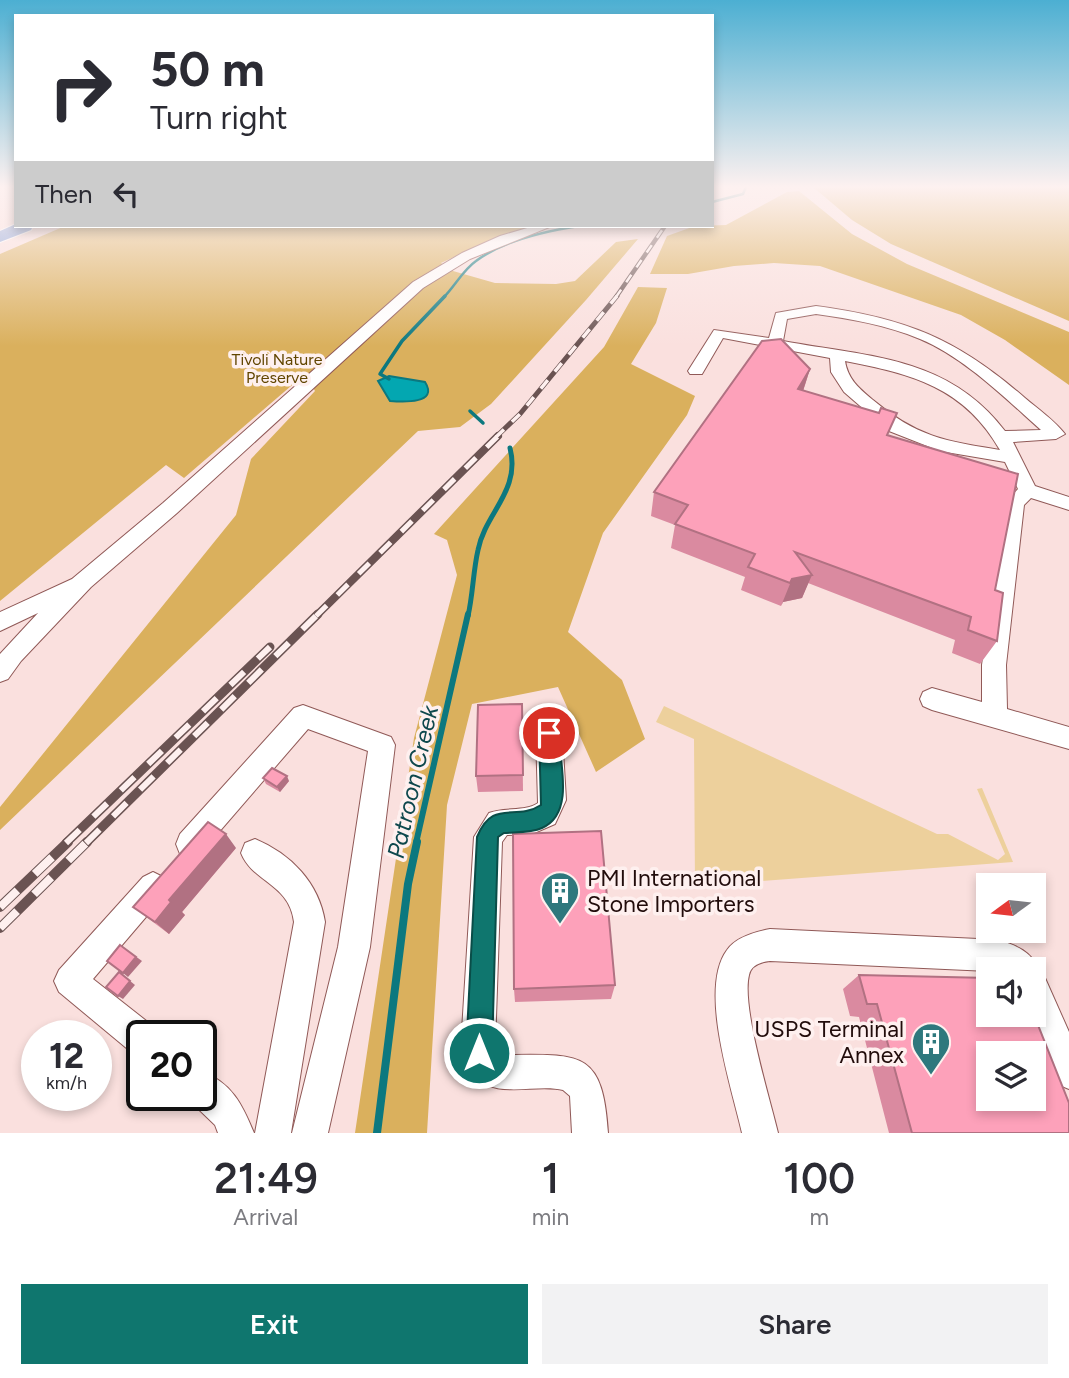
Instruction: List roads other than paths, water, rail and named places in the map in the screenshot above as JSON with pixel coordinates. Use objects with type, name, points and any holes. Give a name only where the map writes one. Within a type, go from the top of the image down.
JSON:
[{"type":"lane","points":[[4,664],[83,581],[170,508],[308,381],[418,285],[466,256],[502,240]]},
{"type":"lane","points":[[775,343],[781,316],[816,310],[868,317],[928,337],[989,375],[1056,435],[1000,437]]},
{"type":"lane","points":[[696,371],[719,333],[905,368],[941,382],[962,395],[1000,437],[1028,490],[1068,506]]},
{"type":"lane","points":[[837,355],[839,372],[850,389],[895,427],[946,447],[1012,457]]},
{"type":"lane","points":[[995,716],[994,665],[1015,503],[1028,490]]},
{"type":"lane","points":[[0,622],[83,581]]},
{"type":"lane","points":[[932,699],[1069,738]]},
{"type":"lane","points":[[126,1026],[70,981],[303,716],[383,745],[354,947],[310,1133]]},
{"type":"lane","points":[[549,733],[552,800],[550,811],[538,820],[499,823],[488,837],[478,1047],[484,1062],[496,1070],[562,1072],[576,1077],[587,1096],[590,1133]]},
{"type":"lane","points":[[255,853],[297,885],[306,900],[310,918],[307,951],[273,1133]]},
{"type":"lane","points":[[760,1133],[731,989],[736,963],[747,951],[770,945],[1002,957]]},
{"type":"lane","points":[[1046,1017],[1069,1072]]},
{"type":"lane","points":[[217,1103],[228,1113],[236,1133]]},
{"type":"water","points":[[389,376],[425,382],[427,394],[418,400],[390,401],[378,381]]},
{"type":"waterway","name":"Patroon Creek","points":[[444,297],[476,261],[499,247],[520,240]]},
{"type":"waterway","name":"Patroon Creek","points":[[389,379],[380,374],[402,341],[445,296]]},
{"type":"waterway","name":"Patroon Creek","points":[[470,411],[483,423]]},
{"type":"waterway","name":"Patroon Creek","points":[[468,616],[476,558],[482,537],[511,477],[510,448]]},
{"type":"waterway","name":"Patroon Creek","points":[[416,843],[468,614]]},
{"type":"waterway","name":"Patroon Creek","points":[[377,1133],[408,884],[417,842]]},
{"type":"railway","points":[[616,297],[655,240]]},
{"type":"railway","points":[[496,437],[520,414],[617,296]]},
{"type":"railway","points":[[316,616],[498,436]]},
{"type":"railway","points":[[86,843],[318,614]]},
{"type":"railway","points":[[66,843],[270,647]]},
{"type":"railway","points":[[0,907],[68,842]]},
{"type":"railway","points":[[0,928],[87,842]]},
{"type":"place","name":"PMI International Stone Importers","points":[[560,925]]},
{"type":"place","name":"USPS Terminal Annex","points":[[931,1076]]},
{"type":"park label","name":"Tivoli Nature Preserve","points":[[277,368]]}]
